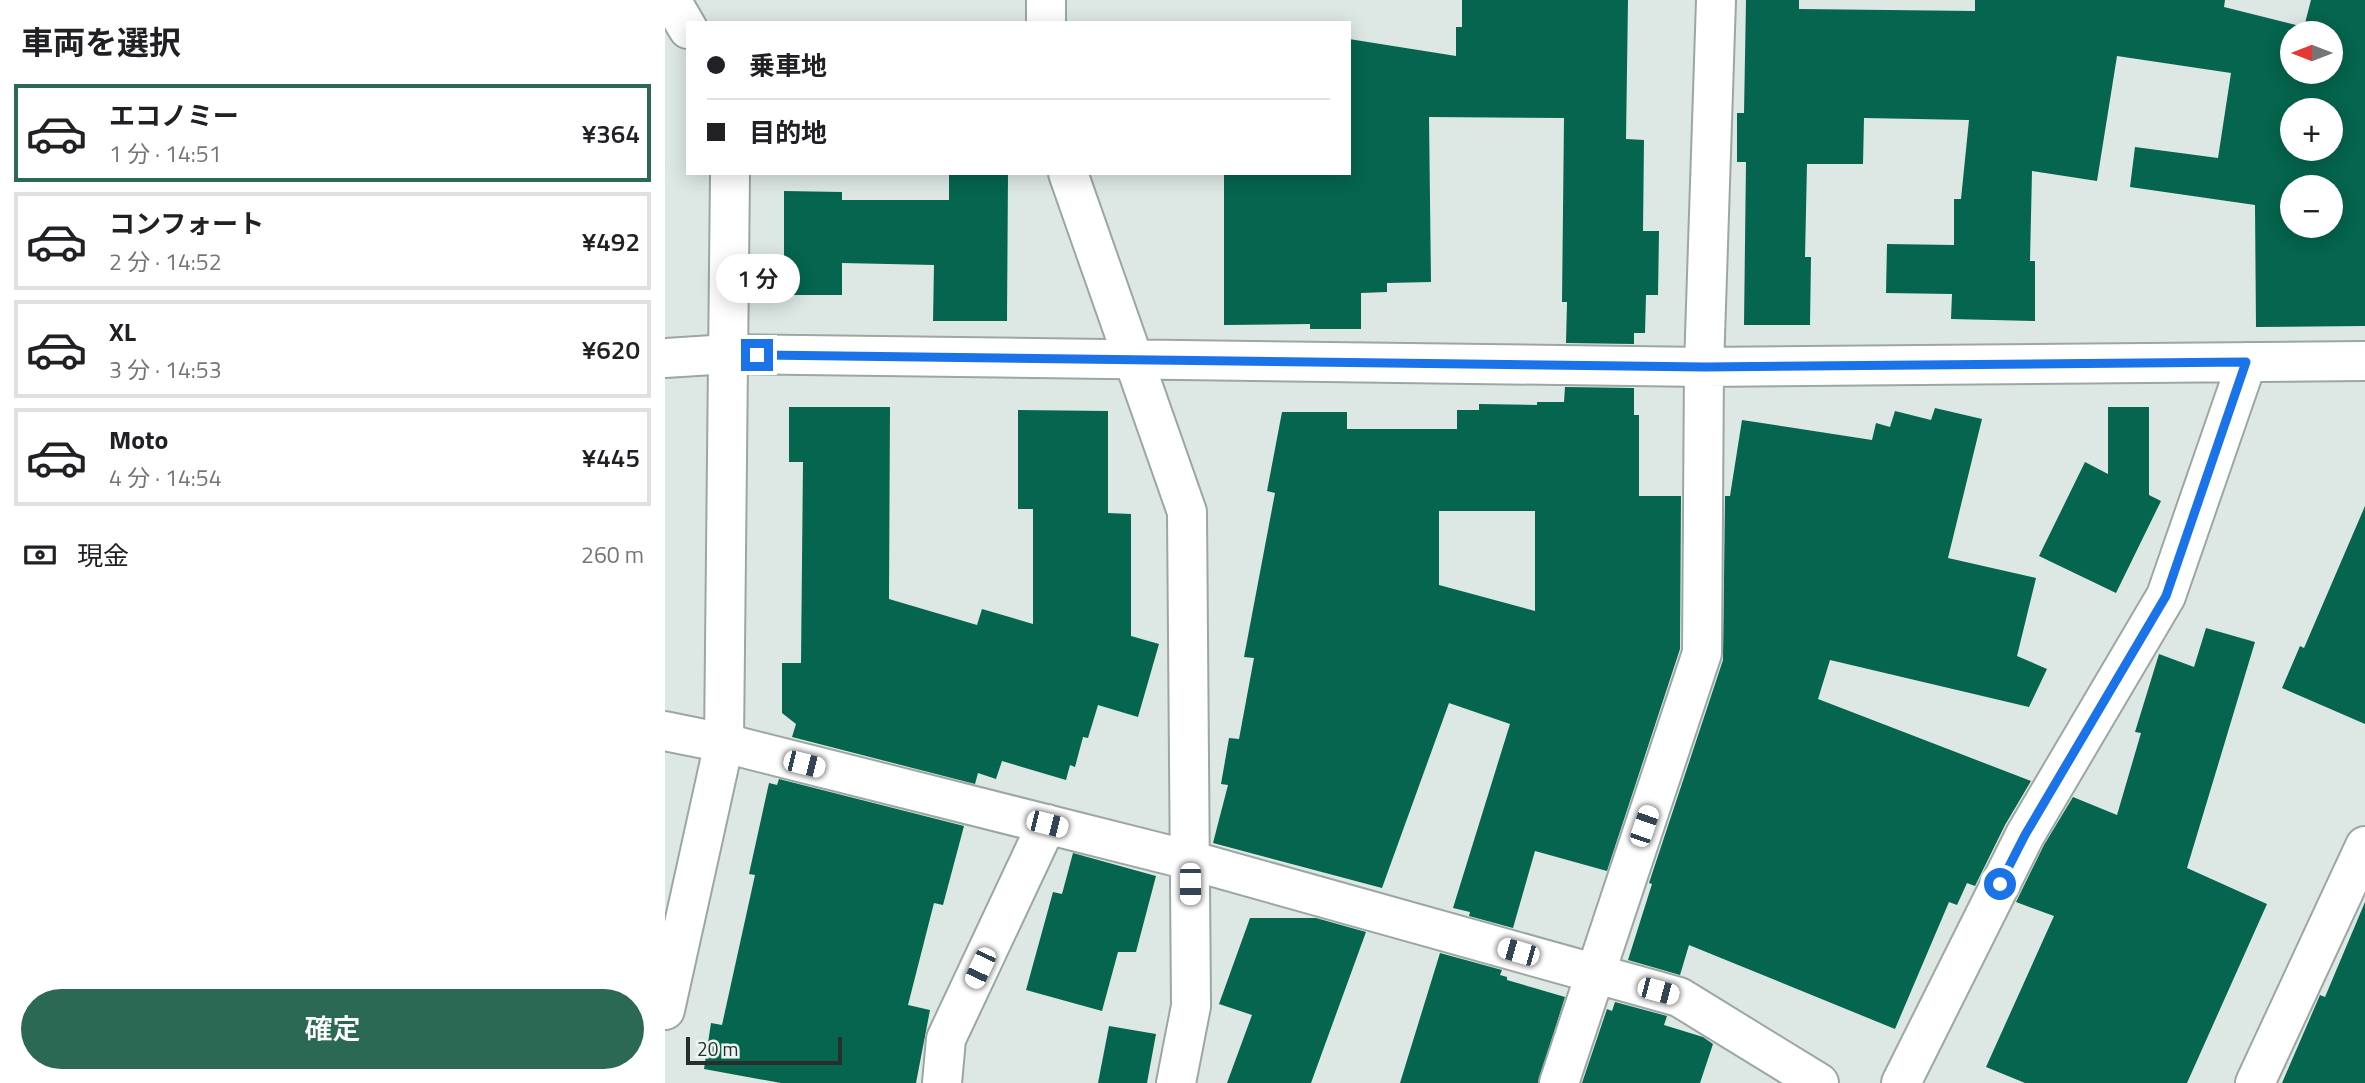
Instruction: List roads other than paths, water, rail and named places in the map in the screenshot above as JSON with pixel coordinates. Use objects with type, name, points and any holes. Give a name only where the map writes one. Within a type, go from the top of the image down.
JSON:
[{"type":"street","points":[[671,0],[686,26]]},
{"type":"street","points":[[1046,0],[1046,21]]},
{"type":"street","points":[[1559,1083],[1702,653],[1705,367],[1716,0]]},
{"type":"street","points":[[665,1010],[724,743],[730,175]]},
{"type":"street","points":[[1069,175],[1187,512],[1191,1006],[1176,1083]]},
{"type":"street","points":[[665,358],[729,355],[1705,367],[2365,361]]},
{"type":"street","points":[[1901,1083],[2025,835],[2166,596],[2246,362]]},
{"type":"street","points":[[665,732],[724,743],[1189,860],[1679,997],[1819,1083]]},
{"type":"street","points":[[942,1083],[946,1040],[1047,824]]},
{"type":"street","points":[[2255,1083],[2365,846]]}]
